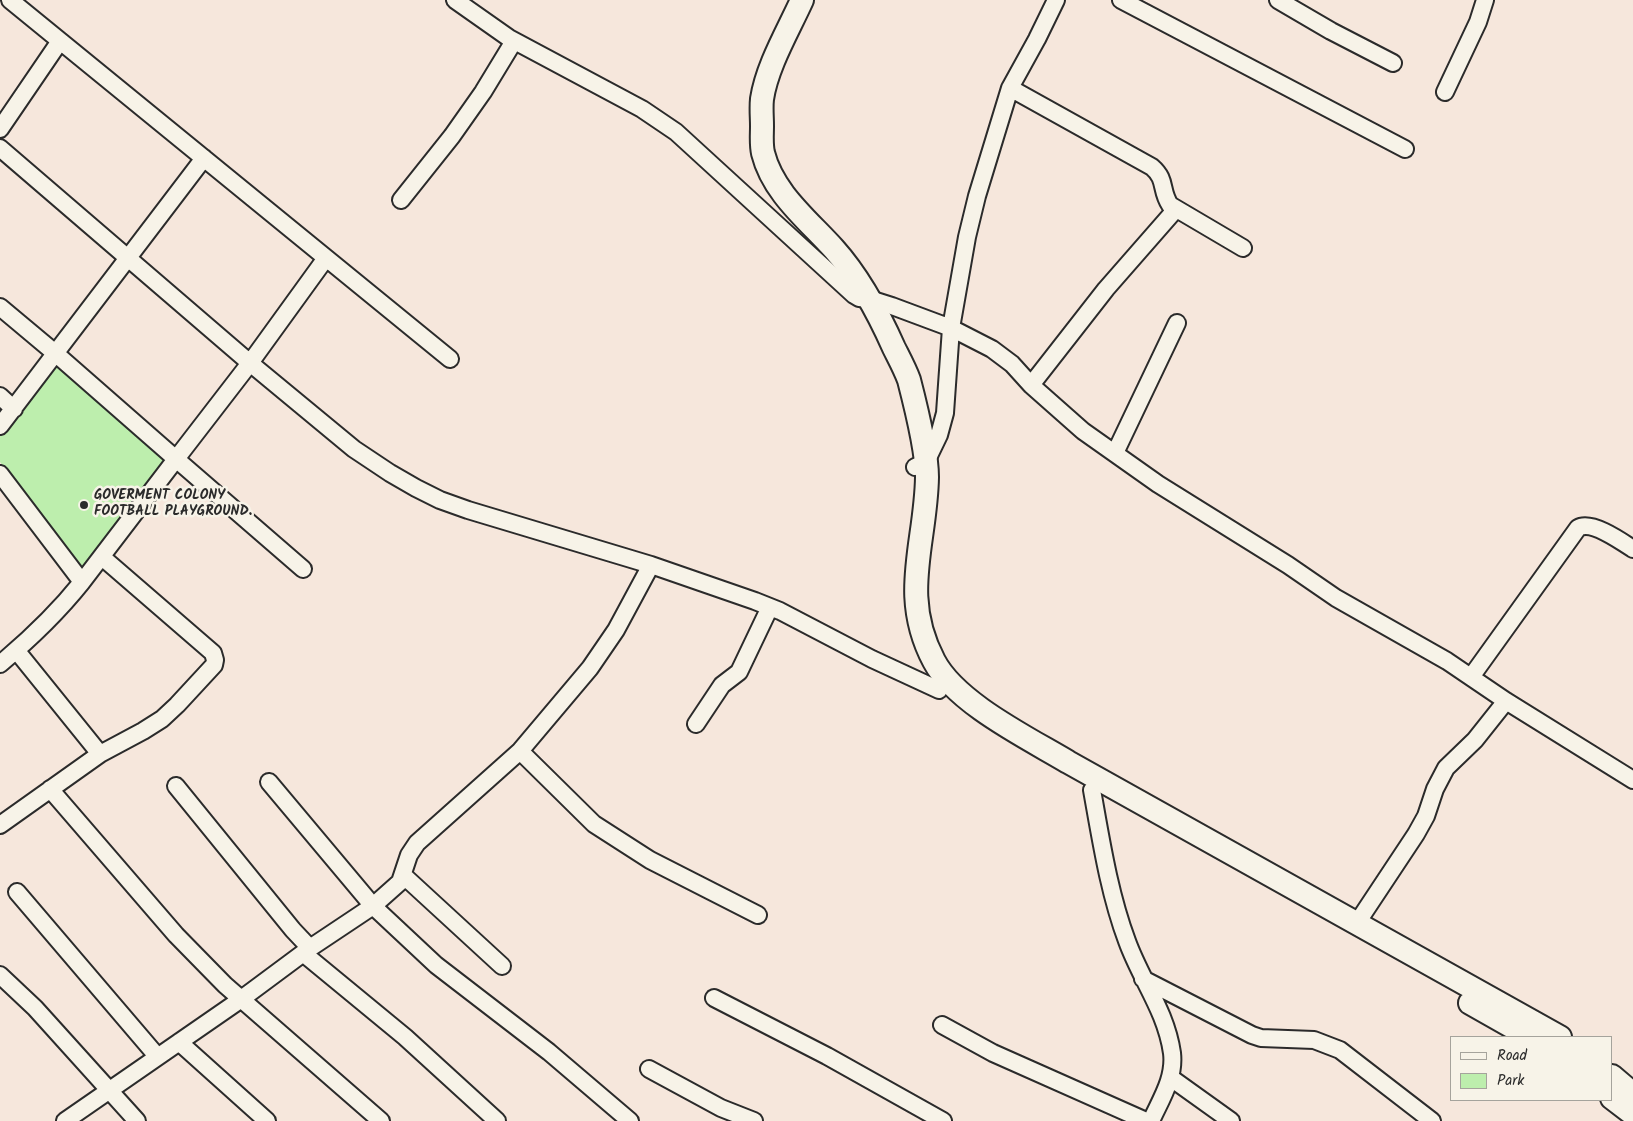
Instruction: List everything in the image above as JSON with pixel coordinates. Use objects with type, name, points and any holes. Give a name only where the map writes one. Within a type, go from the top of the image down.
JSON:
[{"type":"main road","points":[[786,0],[769,38],[752,87],[749,103],[750,131],[754,157],[766,188],[865,298]]},
{"type":"main road","points":[[802,0],[767,78],[762,101],[763,152],[769,168],[789,204],[835,250],[860,281],[899,389],[921,465],[926,490],[915,582],[916,611],[924,639],[934,662],[950,683],[972,702],[1060,758],[1558,1036]]},
{"type":"main road","points":[[921,465],[904,569],[902,594],[904,618],[910,640],[923,669],[939,690],[957,707],[1006,740],[1092,790],[1528,1036]]},
{"type":"main road","points":[[1613,1077],[1633,1094]]},
{"type":"main road","points":[[1613,1099],[1633,1114]]},
{"type":"street","points":[[10,0],[450,359]]},
{"type":"street","points":[[455,0],[514,41],[661,121],[720,172],[837,280],[865,298],[952,328],[1002,356],[1031,385],[1083,430],[1158,484],[1288,565],[1336,598],[1472,677],[1506,701],[1633,780]]},
{"type":"street","points":[[921,465],[939,435],[945,413],[952,328],[967,237],[977,196],[1010,88],[1056,0]]},
{"type":"street","points":[[1121,0],[1405,149]]},
{"type":"street","points":[[1278,0],[1394,63]]},
{"type":"street","points":[[1446,92],[1478,22],[1485,0]]},
{"type":"street","points":[[0,129],[60,41]]},
{"type":"street","points":[[401,200],[452,136],[514,41]]},
{"type":"street","points":[[1010,88],[1152,167],[1161,175],[1166,198],[1176,209],[1243,248]]},
{"type":"street","points":[[0,148],[250,363],[354,449],[390,473],[440,500],[468,510],[651,566],[770,607],[872,659],[939,690]]},
{"type":"street","points":[[0,426],[204,158]]},
{"type":"street","points":[[1031,385],[1106,288],[1176,209]]},
{"type":"street","points":[[0,664],[64,604],[82,582],[250,363],[326,258]]},
{"type":"street","points":[[0,307],[56,353],[303,569]]},
{"type":"street","points":[[1115,453],[1177,323]]},
{"type":"street","points":[[0,396],[14,409]]},
{"type":"street","points":[[0,474],[82,582]]},
{"type":"street","points":[[1472,677],[1578,528],[1582,525],[1590,526],[1633,549]]},
{"type":"street","points":[[0,825],[100,754],[162,719],[214,665],[213,653],[102,557]]},
{"type":"street","points":[[65,1121],[373,906],[397,886],[409,855],[417,843],[520,751],[590,668],[616,630],[651,566]]},
{"type":"street","points":[[696,724],[722,685],[739,672],[770,607]]},
{"type":"street","points":[[16,650],[100,754]]},
{"type":"street","points":[[1357,923],[1416,834],[1426,816],[1435,789],[1446,768],[1475,740],[1506,701]]},
{"type":"street","points":[[520,751],[594,824],[650,860],[758,915]]},
{"type":"street","points":[[269,782],[373,906],[436,965],[549,1052],[630,1121]]},
{"type":"street","points":[[176,786],[293,930],[307,951],[497,1121]]},
{"type":"street","points":[[50,789],[176,935],[240,1000],[381,1121]]},
{"type":"street","points":[[1092,790],[1099,831],[1120,922],[1137,966],[1164,1019],[1172,1055],[1171,1078],[1151,1121]]},
{"type":"street","points":[[403,874],[502,966]]},
{"type":"street","points":[[17,892],[157,1056]]},
{"type":"street","points":[[0,975],[35,1008],[137,1121]]},
{"type":"street","points":[[1144,979],[1252,1035],[1314,1040],[1340,1050],[1432,1121]]},
{"type":"street","points":[[714,998],[827,1056],[943,1121]]},
{"type":"street","points":[[942,1025],[993,1053],[1146,1121]]},
{"type":"street","points":[[179,1042],[267,1121]]},
{"type":"street","points":[[649,1070],[721,1108],[754,1121]]},
{"type":"street","points":[[1171,1078],[1231,1121]]},
{"type":"green space","name":"GOVERMENT COLONY FOOTBALL PLAYGROUND.","points":[[55,358],[171,461],[83,578],[0,462],[0,432]]},
{"type":"place","name":"GOVERMENT COLONY FOOTBALL PLAYGROUND.","points":[[84,505]]}]
